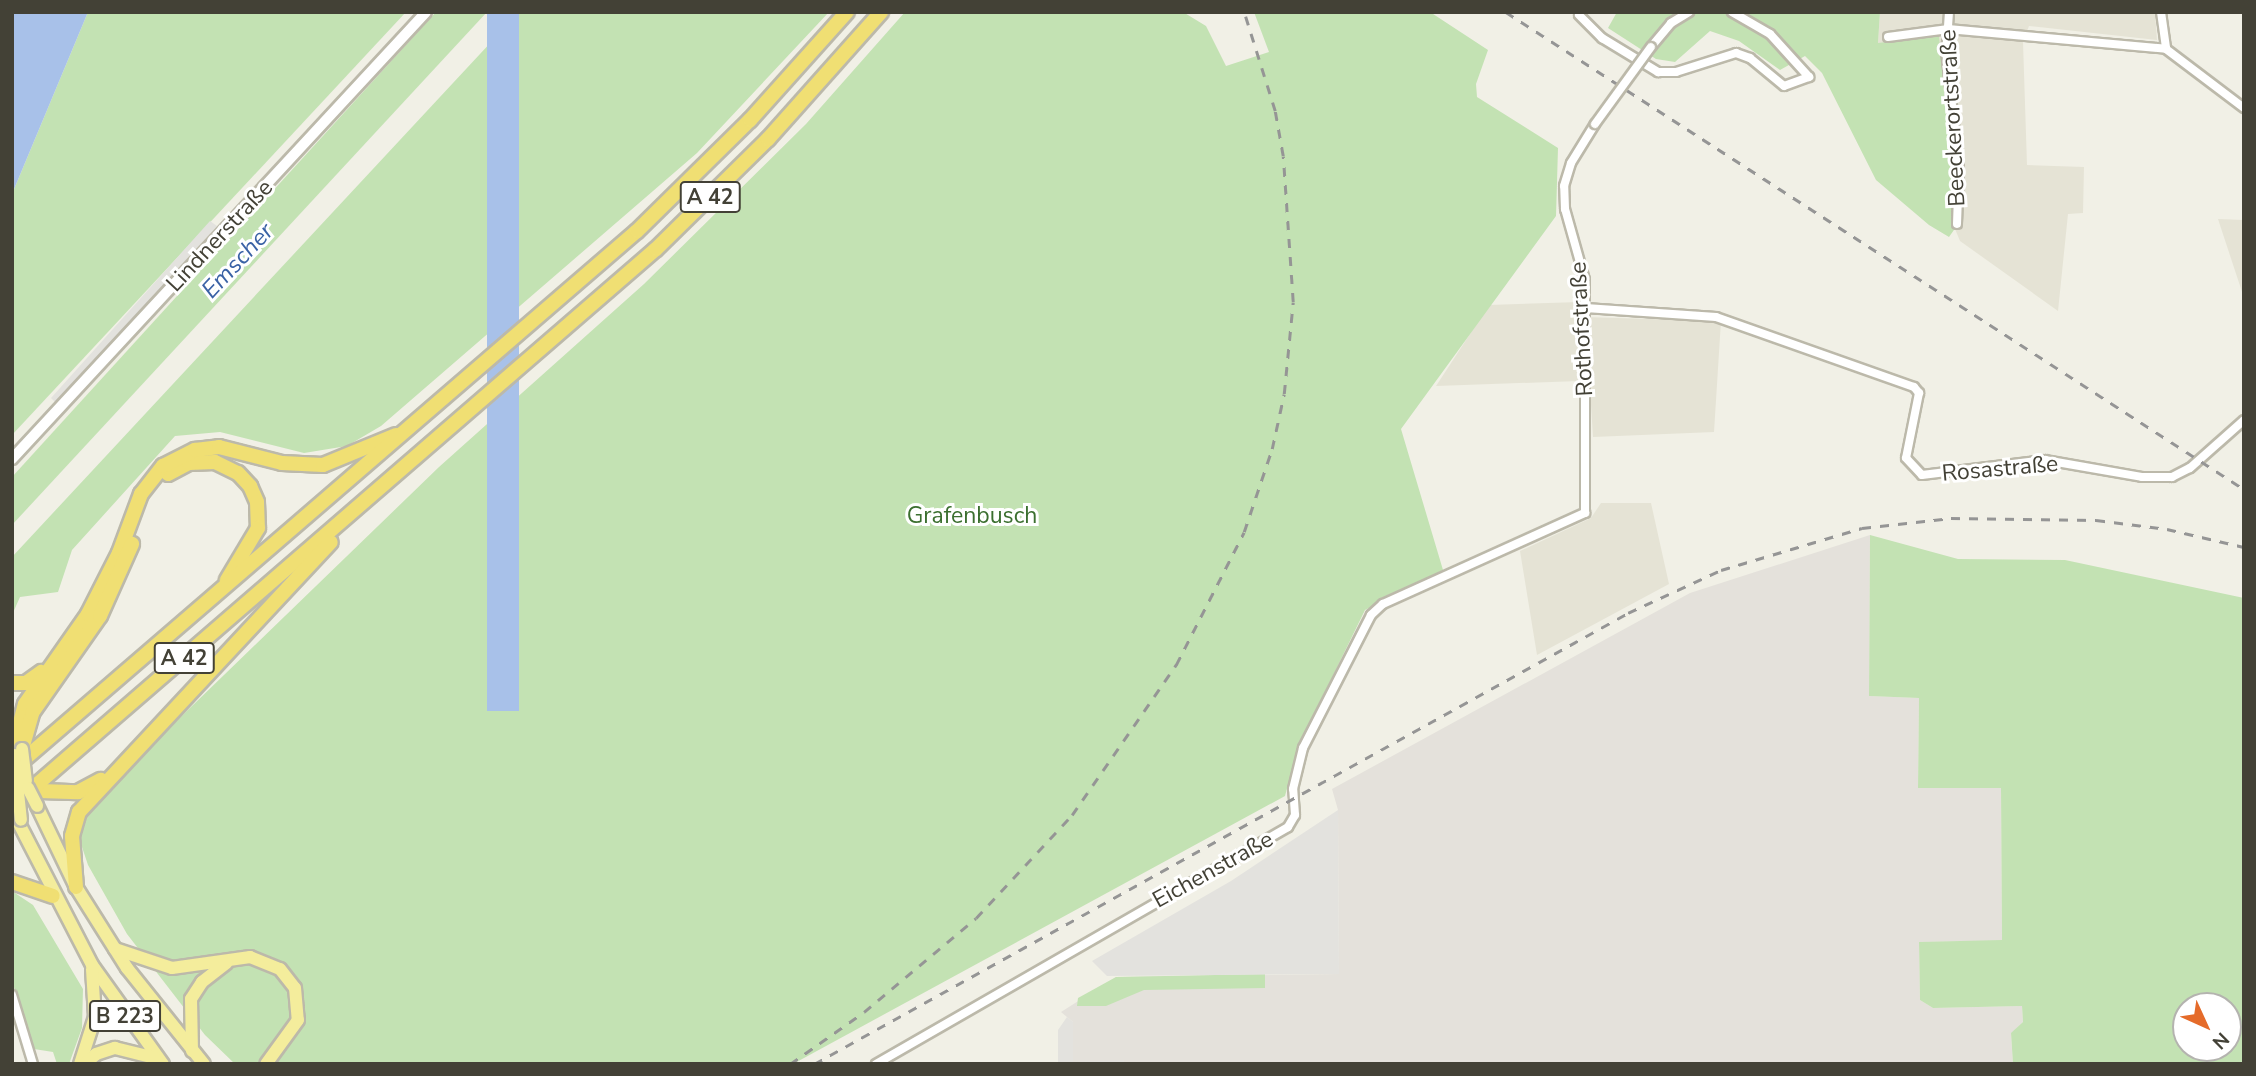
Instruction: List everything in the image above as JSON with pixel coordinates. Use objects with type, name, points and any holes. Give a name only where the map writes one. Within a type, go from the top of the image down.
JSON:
[{"type":"highway","name":"A 42","points":[[23,770],[217,595],[416,425],[701,170],[846,12]]},
{"type":"highway","name":"A 42","points":[[12,808],[656,249],[768,139],[881,12]]},
{"type":"highway","points":[[23,770],[25,704],[99,594],[141,494],[173,459],[219,447],[282,463],[323,464],[350,457],[416,425]]},
{"type":"highway","points":[[23,770],[25,733],[37,705],[110,598],[150,496],[173,470],[198,461],[223,465],[238,474],[254,494],[258,510],[251,544],[217,595]]},
{"type":"highway","points":[[76,887],[74,825],[108,776],[280,599],[356,511]]},
{"type":"highway","points":[[12,683],[32,680],[58,657]]},
{"type":"highway","points":[[23,770],[78,792],[108,776]]},
{"type":"highway","points":[[12,882],[54,896]]},
{"type":"main road","name":"B 223","points":[[23,770],[37,806],[76,887],[114,949],[204,1064]]},
{"type":"main road","points":[[21,825],[23,770]]},
{"type":"main road","name":"B 223","points":[[12,808],[54,896],[92,965],[161,1062]]},
{"type":"main road","points":[[114,949],[172,968],[229,960],[266,960],[280,969],[295,988],[299,1012],[295,1028],[265,1064]]},
{"type":"main road","points":[[192,1051],[191,999],[202,982],[229,960]]},
{"type":"main road","points":[[83,1064],[95,1017],[92,965]]},
{"type":"main road","points":[[83,1064],[96,1054],[115,1048],[161,1062]]},
{"type":"street","name":"Lindnerstraße","points":[[12,459],[426,12]]},
{"type":"street","name":"Rothofstraße","points":[[1585,513],[1586,308],[1583,268],[1565,209],[1564,186],[1571,163],[1595,124],[1671,23],[1689,12]]},
{"type":"street","points":[[1579,15],[1602,38],[1658,72],[1676,72],[1736,53],[1750,58],[1784,86],[1808,77],[1770,34],[1732,12]]},
{"type":"street","name":"Beeckerortstraße","points":[[1949,12],[1959,169],[1957,225]]},
{"type":"street","points":[[2161,12],[2166,49]]},
{"type":"street","points":[[1888,37],[1948,29],[2166,49],[2244,108]]},
{"type":"street","name":"Rosastraße","points":[[1586,308],[1716,317],[1914,387],[1920,393],[1906,458],[1922,475],[2045,460],[2142,477],[2172,477],[2190,468],[2244,420]]},
{"type":"street","name":"Eichenstraße","points":[[876,1064],[1288,827],[1295,816],[1293,789],[1304,748],[1371,615],[1383,604],[1585,513]]},
{"type":"street","points":[[12,995],[33,1064]]},
{"type":"shaded area","points":[[1880,12],[2155,12],[2157,40],[2029,26],[2023,42],[2027,165],[2084,167],[2083,213],[2068,214],[2058,311],[1960,241],[1878,43]]},
{"type":"shaded area","points":[[2218,219],[2244,220],[2244,298]]},
{"type":"shaded area","points":[[210,221],[217,226],[56,403],[51,398]]},
{"type":"shaded area","points":[[1580,302],[1583,317],[1721,321],[1714,432],[1593,437],[1590,389],[1579,381],[1436,386],[1489,305]]},
{"type":"shaded area","points":[[1601,503],[1651,503],[1669,584],[1537,655],[1520,551],[1591,518]]},
{"type":"shaded area","points":[[1870,535],[1869,696],[1919,698],[1918,788],[2001,787],[2002,941],[1919,942],[1920,1000],[1933,1008],[2022,1006],[2023,1022],[2011,1034],[2013,1064],[1072,1062],[1073,1022],[1061,1012],[1116,977],[1339,974],[1338,810],[1332,789],[1690,593]]},
{"type":"shaded area","points":[[1338,810],[1339,974],[1107,976],[1092,961],[1231,881]]},
{"type":"shaded area","points":[[1067,1017],[1073,1022],[1073,1062],[1124,1060],[1124,1064],[1058,1064],[1058,1030]]},
{"type":"green space","points":[[88,12],[406,12],[12,435],[12,194]]},
{"type":"green space","points":[[436,12],[487,12],[12,525],[12,477]]},
{"type":"green space","points":[[519,12],[829,12],[697,153],[381,426],[347,446],[304,453],[220,432],[175,436],[72,550],[58,592],[20,597],[12,615],[12,557]]},
{"type":"green space","name":"Grafenbusch","points":[[905,12],[1183,12],[1206,26],[1226,66],[1269,52],[1254,12],[1430,12],[1488,50],[1476,84],[1477,97],[1558,148],[1556,216],[1401,429],[1443,570],[1365,610],[1298,747],[1285,796],[793,1064],[235,1064],[205,1035],[127,934],[88,865],[77,832],[99,796],[439,467],[644,284],[806,124]]},
{"type":"green space","points":[[1617,12],[1880,12],[1878,43],[1939,36],[1956,227],[1949,237],[1929,225],[1876,180],[1822,73],[1805,56],[1780,70],[1739,41],[1710,31],[1675,62],[1656,59],[1608,28]]},
{"type":"green space","points":[[1870,535],[1958,559],[2065,560],[2244,598],[2244,1064],[2013,1064],[2011,1033],[2023,1022],[2022,1006],[1933,1008],[1920,1000],[1919,942],[2002,940],[2001,788],[1918,788],[1919,698],[1869,696]]},
{"type":"green space","points":[[12,891],[33,905],[83,989],[82,1028],[69,1064],[57,1064],[53,1052],[34,1049],[12,981]]},
{"type":"green space","points":[[1265,974],[1265,988],[1144,990],[1106,1006],[1077,1006],[1078,998],[1116,977]]},
{"type":"water","points":[[12,12],[88,12],[12,194]]},
{"type":"water","points":[[487,12],[519,12],[519,711],[487,711]]},
{"type":"railway","points":[[790,1064],[864,1012],[976,918],[1072,815],[1176,665],[1244,532],[1272,449],[1284,394],[1293,302],[1283,156],[1275,111],[1244,12]]},
{"type":"railway","points":[[1506,12],[2244,489]]},
{"type":"railway","points":[[814,1064],[1628,613],[1721,570],[1862,528],[1951,518],[2096,520],[2167,529],[2244,547]]},
{"type":"water label","name":"Emscher","points":[[238,261]]}]
